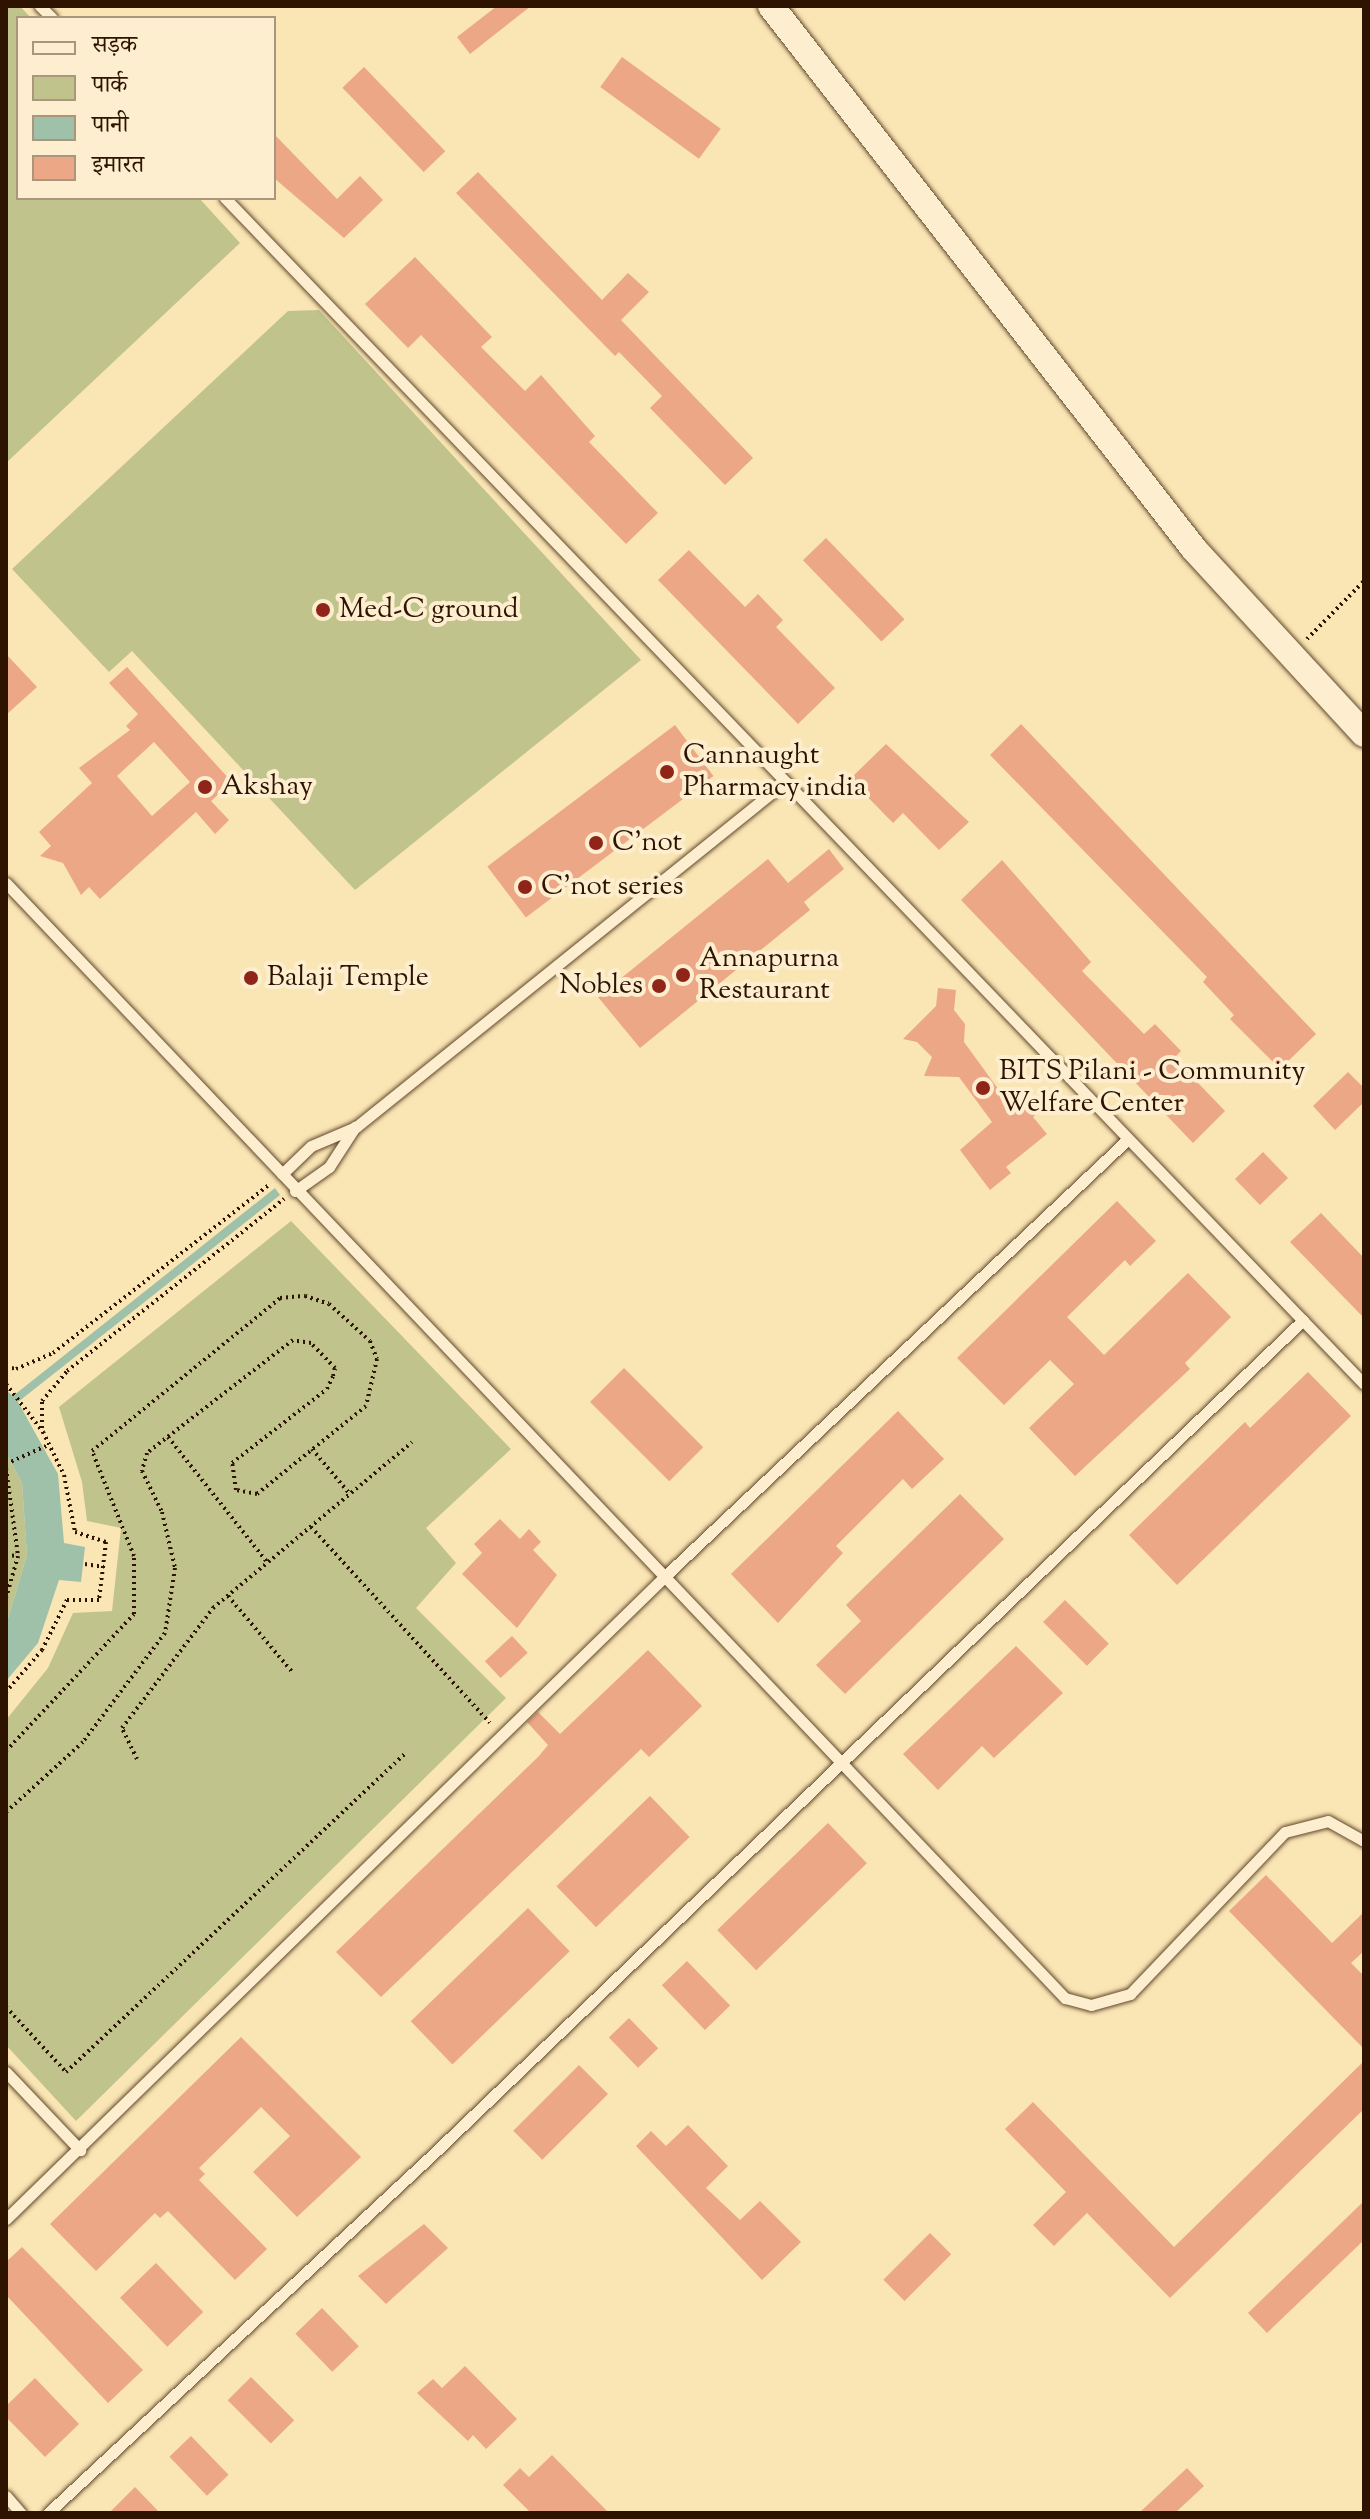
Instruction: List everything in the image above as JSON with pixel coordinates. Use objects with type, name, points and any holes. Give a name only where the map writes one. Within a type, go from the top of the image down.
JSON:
[{"type":"street","points":[[771,6],[1194,549],[1364,734]]},
{"type":"lane","points":[[227,200],[1364,1384]]},
{"type":"lane","points":[[282,1174],[311,1146],[356,1127],[785,782]]},
{"type":"lane","points":[[6,883],[295,1191],[1065,1998],[1091,2005],[1130,1994],[1285,1832],[1328,1821],[1364,1841]]},
{"type":"lane","points":[[295,1191],[329,1167],[356,1127]]},
{"type":"lane","points":[[6,2219],[664,1577],[1128,1139]]},
{"type":"lane","points":[[48,2513],[841,1763],[1303,1320]]},
{"type":"lane","points":[[6,2072],[80,2150]]},
{"type":"lane","points":[[6,2496],[21,2513]]},
{"type":"path","points":[[1291,655],[1364,581]]},
{"type":"path","points":[[6,1367],[16,1369],[53,1353],[282,1174]]},
{"type":"path","points":[[43,1432],[42,1401],[67,1371],[295,1191]]},
{"type":"path","points":[[6,1751],[134,1614],[134,1556],[92,1451],[280,1298],[305,1296],[329,1304],[370,1341],[377,1359],[366,1406],[257,1494],[236,1490],[232,1463],[327,1389],[333,1376],[335,1368],[301,1339],[168,1437],[140,1463],[162,1512],[175,1568],[165,1633],[83,1742],[6,1812]]},
{"type":"path","points":[[6,1384],[43,1432],[64,1475],[75,1532],[106,1542],[99,1600],[67,1600],[42,1650],[6,1692]]},
{"type":"path","points":[[168,1437],[268,1563]]},
{"type":"path","points":[[137,1759],[122,1728],[228,1596],[412,1442]]},
{"type":"path","points":[[6,1598],[18,1556],[6,1466],[48,1445]]},
{"type":"path","points":[[312,1449],[350,1494]]},
{"type":"path","points":[[311,1527],[501,1736]]},
{"type":"path","points":[[6,1555],[18,1556]]},
{"type":"path","points":[[85,1564],[104,1567]]},
{"type":"path","points":[[228,1596],[293,1673]]},
{"type":"path","points":[[6,2007],[66,2072],[406,1753]]},
{"type":"green space","points":[[6,6],[20,6],[29,16],[16,16],[16,200],[201,200],[240,243],[6,463]]},
{"type":"green space","name":"Med-C ground","points":[[319,310],[641,660],[355,890],[132,651],[109,672],[12,569],[288,311]]},
{"type":"green space","points":[[291,1221],[511,1449],[426,1528],[456,1563],[416,1608],[506,1698],[76,2121],[6,2045],[6,1720],[48,1668],[73,1613],[112,1611],[121,1528],[87,1521],[82,1482],[59,1407]]},
{"type":"green space","points":[[6,1453],[22,1483],[27,1555],[6,1625]]},
{"type":"water","points":[[275,1188],[280,1195],[18,1402],[58,1474],[64,1543],[85,1547],[81,1582],[59,1580],[38,1643],[6,1681],[6,1625],[27,1555],[22,1483],[6,1453],[6,1390],[13,1396]]},
{"type":"building","points":[[497,6],[531,6],[470,54],[457,37]]},
{"type":"building","points":[[622,57],[721,129],[699,159],[600,87]]},
{"type":"building","points":[[364,67],[445,151],[424,172],[342,88]]},
{"type":"building","points":[[276,136],[337,199],[360,176],[383,200],[344,238],[276,180]]},
{"type":"building","points":[[478,172],[602,300],[628,273],[649,292],[621,320],[753,458],[725,485],[650,408],[662,396],[619,352],[615,356],[456,193]]},
{"type":"building","points":[[415,257],[492,337],[481,347],[525,391],[541,375],[595,436],[589,442],[658,513],[626,544],[421,335],[408,348],[365,304]]},
{"type":"building","points":[[826,538],[904,619],[881,642],[803,560]]},
{"type":"building","points":[[689,550],[745,607],[758,594],[783,620],[776,627],[835,688],[798,724],[658,580]]},
{"type":"building","points":[[6,654],[37,687],[6,715]]},
{"type":"building","name":"Akshay","points":[[127,667],[232,782],[211,801],[229,820],[215,834],[196,812],[100,899],[89,887],[81,895],[63,863],[40,856],[51,846],[39,832],[92,783],[79,768],[130,730],[126,726],[138,714],[109,683]],"holes":[[[154,742],[190,782],[152,816],[117,776]]]},
{"type":"building","points":[[1021,724],[1316,1034],[1280,1069],[1230,1019],[1234,1015],[1203,982],[1207,977],[990,755]]},
{"type":"building","points":[[675,725],[714,776],[526,918],[487,866]]},
{"type":"building","points":[[886,744],[969,822],[939,850],[903,813],[893,823],[850,779]]},
{"type":"building","points":[[829,849],[844,869],[804,902],[810,910],[640,1048],[598,997],[768,859],[788,883]]},
{"type":"building","points":[[1002,860],[1091,962],[1082,971],[1144,1034],[1155,1024],[1181,1051],[1174,1058],[1225,1111],[1193,1143],[961,900]]},
{"type":"building","name":"BITS Pilani - Community Welfare Center","points":[[938,988],[956,990],[954,1010],[965,1024],[964,1042],[1012,1108],[1028,1095],[1040,1111],[1033,1117],[1047,1134],[1006,1167],[1011,1173],[990,1190],[960,1150],[992,1122],[959,1077],[924,1076],[932,1057],[917,1042],[903,1039],[936,1006]]},
{"type":"building","points":[[1348,1072],[1364,1088],[1364,1102],[1335,1130],[1313,1106]]},
{"type":"building","points":[[1263,1152],[1288,1178],[1260,1205],[1235,1179]]},
{"type":"building","points":[[1117,1201],[1156,1241],[1130,1266],[1125,1260],[1067,1317],[1104,1355],[1188,1273],[1231,1317],[1185,1363],[1190,1369],[1075,1476],[1029,1428],[1074,1384],[1050,1360],[1004,1405],[957,1358]]},
{"type":"building","points":[[1321,1213],[1364,1258],[1364,1318],[1290,1242]]},
{"type":"building","points":[[624,1368],[703,1447],[669,1481],[590,1402]]},
{"type":"building","points":[[1308,1372],[1351,1416],[1177,1585],[1129,1535],[1245,1422],[1250,1428]]},
{"type":"building","points":[[898,1411],[944,1459],[912,1489],[903,1479],[836,1546],[843,1553],[778,1623],[731,1574]]},
{"type":"building","points":[[960,1494],[1004,1539],[845,1694],[816,1665],[861,1621],[846,1605]]},
{"type":"building","points":[[500,1519],[520,1539],[529,1529],[541,1542],[533,1550],[557,1575],[517,1628],[462,1574],[482,1553],[474,1544]]},
{"type":"building","points":[[1065,1600],[1109,1644],[1087,1666],[1043,1622]]},
{"type":"building","points":[[512,1636],[528,1653],[501,1678],[485,1661]]},
{"type":"building","points":[[1016,1646],[1063,1693],[994,1758],[982,1746],[938,1790],[903,1754]]},
{"type":"building","points":[[648,1650],[702,1706],[649,1757],[641,1749],[381,1997],[336,1952],[539,1756],[548,1745],[527,1722],[538,1712],[560,1734]]},
{"type":"building","points":[[650,1796],[690,1837],[596,1927],[556,1886]]},
{"type":"building","points":[[828,1823],[867,1863],[756,1970],[717,1930]]},
{"type":"building","points":[[1266,1875],[1332,1943],[1364,1912],[1364,1951],[1351,1963],[1364,1976],[1364,2049],[1229,1911]]},
{"type":"building","points":[[528,1908],[570,1951],[452,2064],[411,2021]]},
{"type":"building","points":[[687,1961],[730,2006],[705,2030],[662,1985]]},
{"type":"building","points":[[629,2018],[658,2048],[638,2068],[609,2037]]},
{"type":"building","points":[[241,2037],[361,2157],[297,2217],[253,2172],[290,2136],[261,2107],[199,2168],[205,2174],[199,2180],[267,2249],[235,2280],[168,2211],[160,2218],[155,2213],[96,2271],[50,2224]]},
{"type":"building","points":[[1364,2061],[1364,2109],[1170,2298],[1087,2213],[1054,2246],[1033,2225],[1066,2192],[1005,2129],[1033,2102],[1174,2247]]},
{"type":"building","points":[[579,2065],[608,2094],[542,2160],[513,2131]]},
{"type":"building","points":[[688,2125],[728,2166],[706,2188],[740,2220],[760,2201],[801,2242],[762,2280],[636,2146],[651,2131],[666,2146]]},
{"type":"building","points":[[1364,2201],[1364,2240],[1267,2333],[1248,2313]]},
{"type":"building","points":[[424,2224],[448,2248],[386,2304],[358,2276]]},
{"type":"building","points":[[930,2233],[951,2254],[905,2301],[883,2280]]},
{"type":"building","points":[[22,2247],[143,2370],[108,2403],[6,2295],[6,2262]]},
{"type":"building","points":[[156,2263],[203,2312],[167,2347],[120,2298]]},
{"type":"building","points":[[322,2308],[359,2346],[332,2372],[295,2334]]},
{"type":"building","points":[[465,2366],[517,2419],[486,2449],[473,2435],[468,2441],[417,2393],[433,2379],[442,2388]]},
{"type":"building","points":[[251,2377],[294,2420],[271,2443],[228,2400]]},
{"type":"building","points":[[35,2378],[79,2424],[45,2457],[6,2417],[6,2406]]},
{"type":"building","points":[[191,2436],[229,2475],[207,2496],[169,2457]]},
{"type":"building","points":[[552,2455],[609,2513],[531,2513],[503,2485],[520,2468],[529,2477]]},
{"type":"building","points":[[1187,2468],[1204,2486],[1175,2513],[1139,2513]]},
{"type":"building","points":[[135,2487],[160,2513],[109,2513]]},
{"type":"place","name":"Med-C ground","points":[[323,610]]},
{"type":"place","name":"Cannaught Pharmacy india","points":[[667,772]]},
{"type":"place","name":"Akshay","points":[[205,787]]},
{"type":"place","name":"C'not","points":[[596,843]]},
{"type":"place","name":"C'not series","points":[[525,887]]},
{"type":"place","name":"Annapurna Restaurant","points":[[683,975]]},
{"type":"place","name":"Balaji Temple","points":[[251,978]]},
{"type":"place","name":"Nobles","points":[[659,986]]},
{"type":"place","name":"BITS Pilani - Community Welfare Center","points":[[983,1088]]}]
